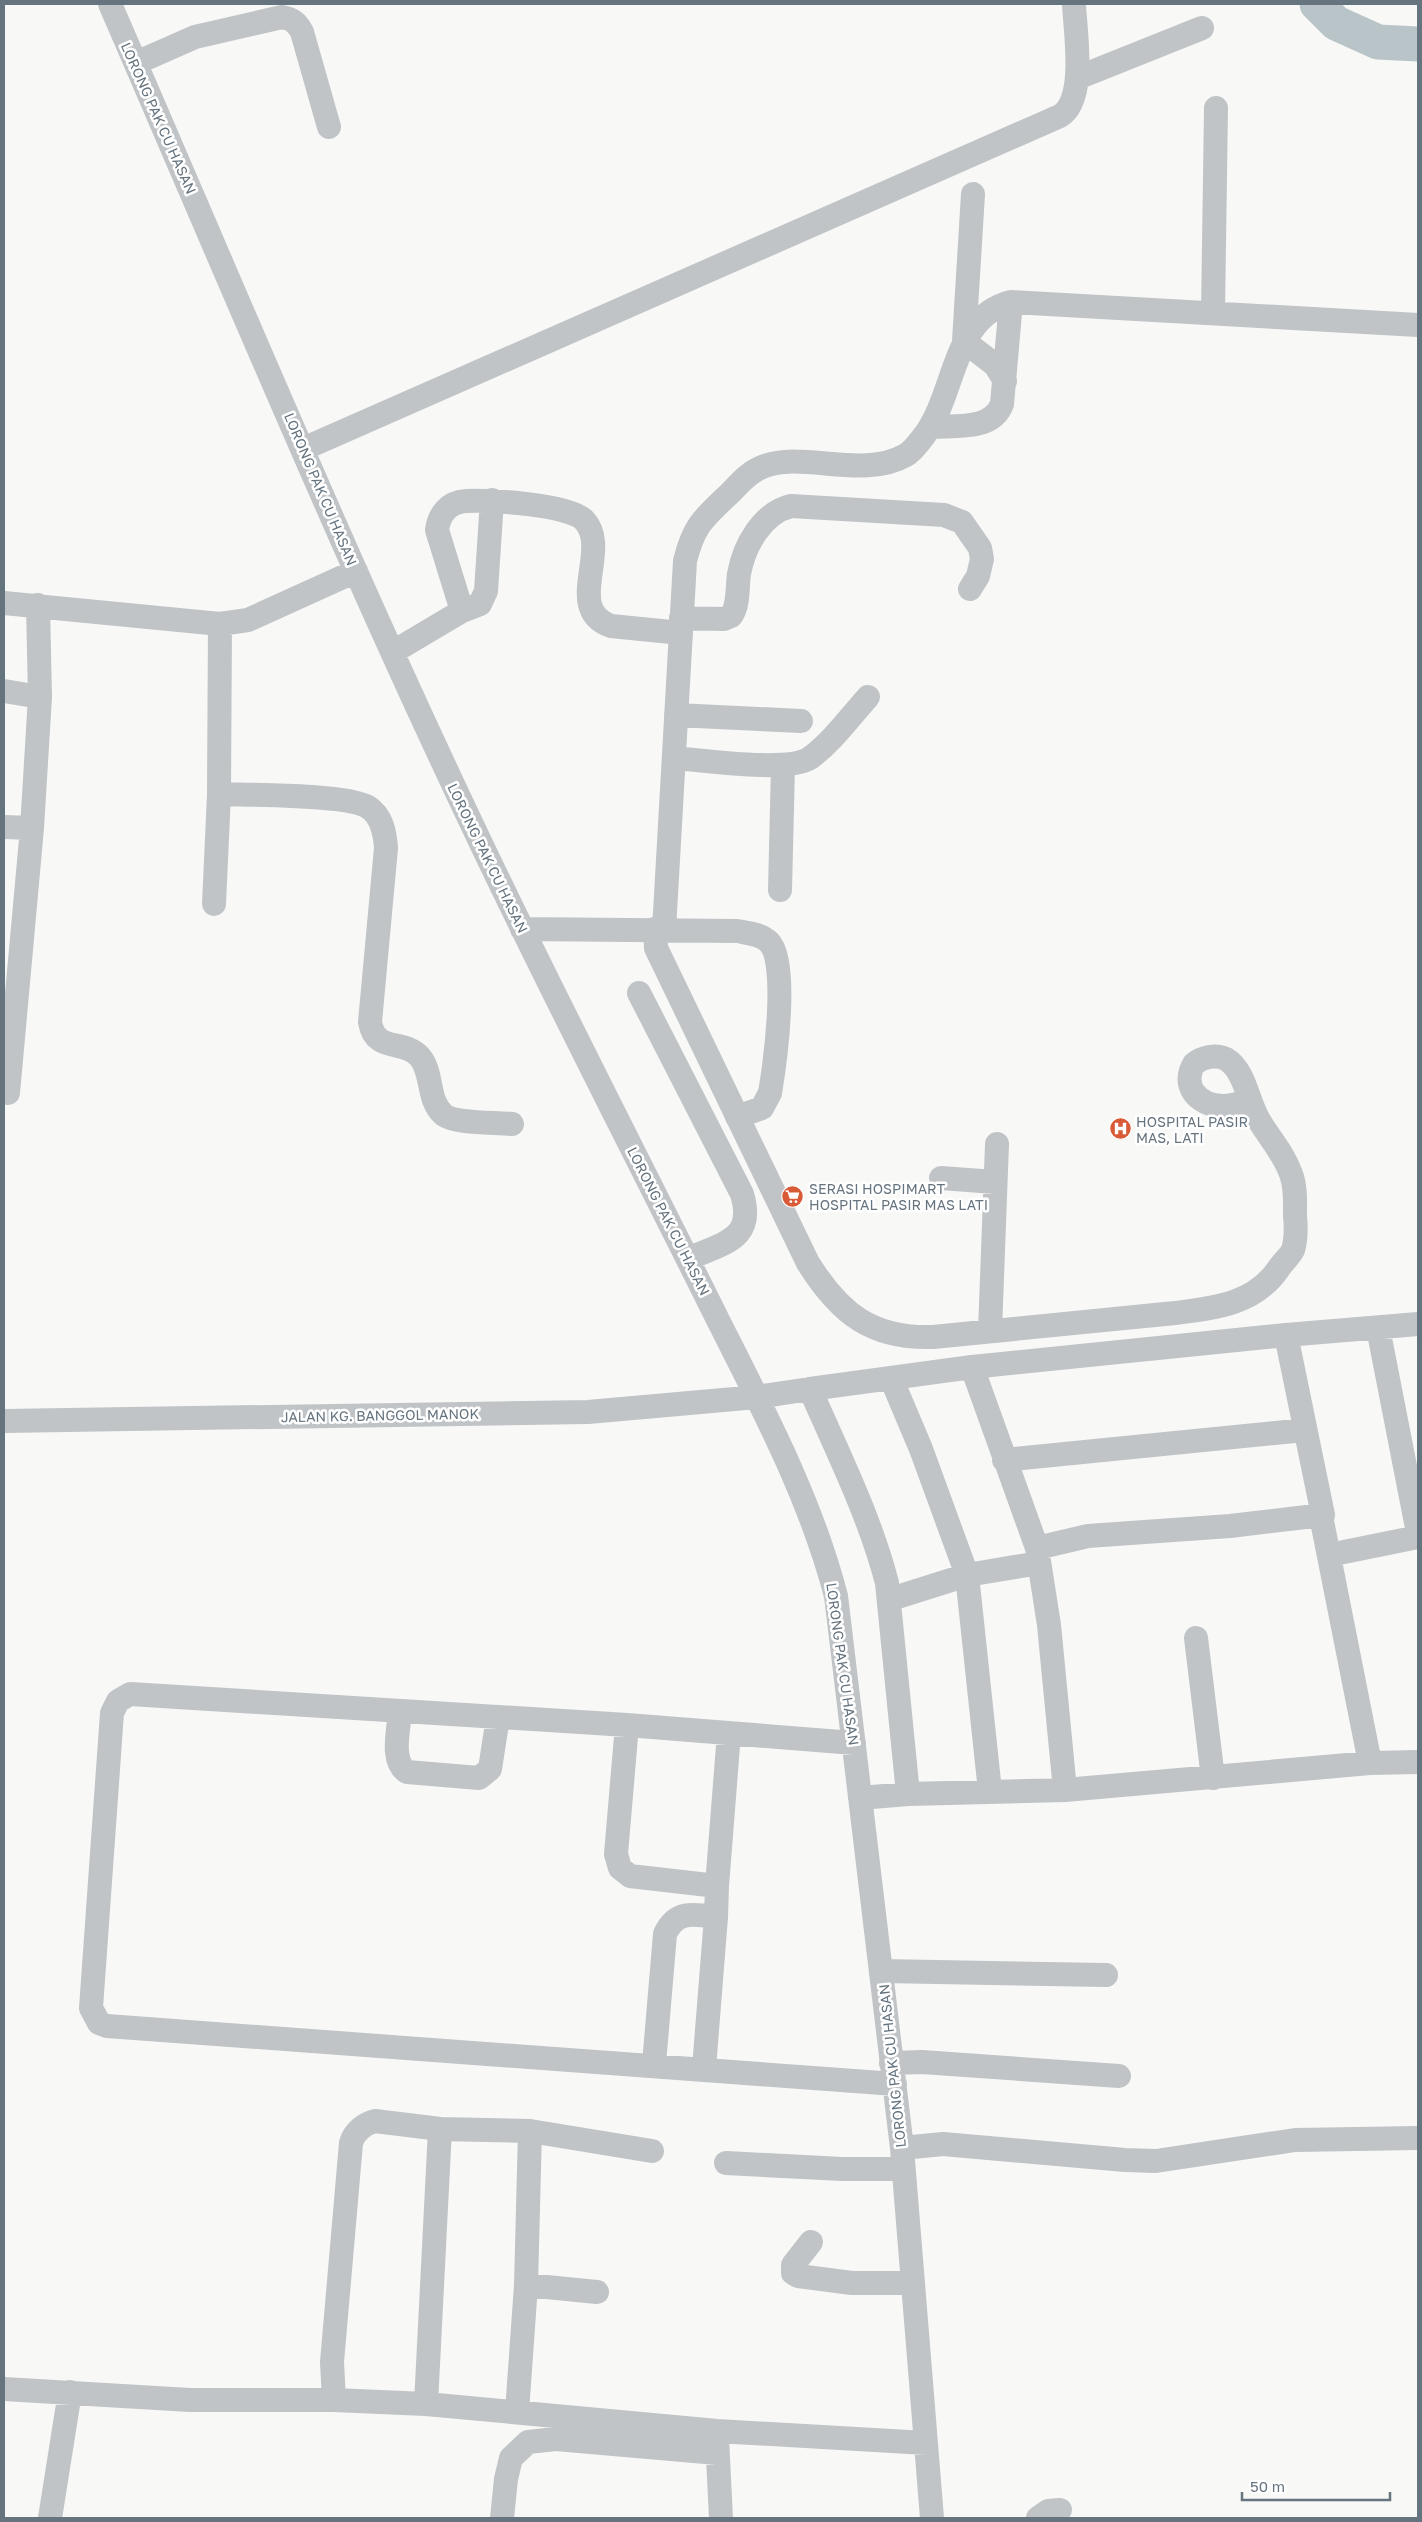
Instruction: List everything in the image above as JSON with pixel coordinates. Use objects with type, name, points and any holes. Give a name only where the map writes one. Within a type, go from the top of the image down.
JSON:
[{"type":"street","name":"LORONG PAK CU HASAN","points":[[110,4],[356,571],[445,769],[522,929],[757,1397],[805,1499],[823,1547],[836,1596],[903,2158],[932,2518]]},
{"type":"street","points":[[303,449],[1060,116],[1070,107],[1077,78],[1074,4]]},
{"type":"street","points":[[136,63],[195,37],[282,17],[290,18],[298,23],[302,32],[329,126]]},
{"type":"street","points":[[1077,78],[1202,28]]},
{"type":"street","points":[[1213,313],[1216,108]]},
{"type":"street","points":[[973,194],[964,341],[957,365],[931,427],[909,454],[883,463],[867,466],[788,462],[759,468],[748,474],[702,520],[694,533],[685,561],[674,758],[656,948],[804,1256],[823,1287],[838,1304],[872,1328],[900,1336],[933,1337],[1211,1308],[1235,1302],[1254,1294],[1270,1282],[1292,1250],[1295,1201],[1292,1176],[1280,1149],[1260,1122],[1249,1100]]},
{"type":"street","points":[[931,427],[977,424],[992,420],[1002,404],[1011,302]]},
{"type":"street","points":[[964,341],[985,315],[1011,302],[1418,325]]},
{"type":"street","points":[[964,341],[995,365],[1004,381]]},
{"type":"street","points":[[393,652],[462,611],[480,604],[486,591],[492,500]]},
{"type":"street","points":[[462,611],[437,530],[438,520],[448,507],[459,502],[492,500],[554,509],[579,516],[589,527],[593,541],[589,599],[592,612],[611,626],[681,626],[724,619],[731,616],[735,608],[739,573],[750,544],[771,514],[791,506],[944,515],[962,522],[980,548],[982,559],[978,576],[970,589]]},
{"type":"street","points":[[4,603],[220,624],[248,620],[356,571]]},
{"type":"street","points":[[8,1093],[32,828],[40,697],[38,605]]},
{"type":"street","points":[[214,904],[219,794],[220,624]]},
{"type":"street","points":[[4,692],[40,697]]},
{"type":"street","points":[[674,758],[783,766],[809,758],[868,697]]},
{"type":"street","points":[[676,715],[801,721]]},
{"type":"street","points":[[780,890],[783,766]]},
{"type":"street","points":[[219,794],[356,802],[376,814],[385,834],[386,848],[370,1022],[373,1034],[382,1042],[409,1050],[419,1056],[426,1065],[433,1098],[444,1115],[456,1119],[512,1124]]},
{"type":"street","points":[[4,827],[32,828]]},
{"type":"street","points":[[522,929],[659,929],[752,933],[769,942],[775,952],[781,976],[770,1092],[762,1108],[736,1117]]},
{"type":"street","points":[[639,993],[742,1194],[746,1210],[746,1220],[740,1233],[688,1259]]},
{"type":"street","points":[[990,1331],[997,1144]]},
{"type":"street","points":[[941,1178],[995,1182]]},
{"type":"street","name":"JALAN KG. BANGGOL MANOK","points":[[4,1420],[588,1412],[757,1397],[972,1367],[1286,1335],[1418,1324]]},
{"type":"street","points":[[1378,1328],[1418,1532]]},
{"type":"street","points":[[1286,1335],[1370,1763]]},
{"type":"street","points":[[972,1367],[1038,1555],[1049,1625],[1064,1790]]},
{"type":"street","points":[[891,1378],[921,1449],[967,1574],[990,1792]]},
{"type":"street","points":[[810,1389],[881,1560],[890,1599],[908,1794]]},
{"type":"street","points":[[1004,1460],[1306,1430]]},
{"type":"street","points":[[890,1599],[967,1574],[1038,1555],[1060,1541],[1088,1536],[1230,1526],[1321,1516]]},
{"type":"street","points":[[1328,1555],[1418,1538]]},
{"type":"street","points":[[1196,1638],[1213,1778]]},
{"type":"street","points":[[854,1743],[627,1725],[137,1694],[124,1696],[118,1701],[112,1713],[90,1997],[94,2016],[99,2023],[107,2026],[704,2068],[893,2073],[922,2062],[1118,2076]]},
{"type":"street","points":[[400,1711],[397,1760],[400,1768],[407,1772],[479,1778],[490,1769],[498,1717]]},
{"type":"street","points":[[627,1725],[616,1854],[620,1868],[630,1876],[718,1886]]},
{"type":"street","points":[[704,2068],[729,1733]]},
{"type":"street","points":[[860,1798],[908,1794],[1064,1790],[1370,1763],[1418,1762]]},
{"type":"street","points":[[654,2064],[665,1934],[673,1922],[683,1915],[716,1917]]},
{"type":"street","points":[[882,1971],[1106,1975]]},
{"type":"street","points":[[334,2400],[332,2362],[353,2138],[367,2123],[375,2121],[440,2129],[530,2132],[652,2151]]},
{"type":"street","points":[[426,2404],[440,2129]]},
{"type":"street","points":[[517,2412],[526,2285],[530,2132]]},
{"type":"street","points":[[726,2163],[842,2169],[903,2158],[942,2144],[1125,2160],[1156,2160],[1295,2140],[1418,2138]]},
{"type":"street","points":[[811,2242],[794,2265],[793,2273],[798,2276],[852,2283],[912,2284]]},
{"type":"street","points":[[526,2285],[598,2292]]},
{"type":"street","points":[[4,2389],[190,2400],[334,2400],[426,2404],[517,2412],[556,2428],[717,2442],[926,2443]]},
{"type":"street","points":[[50,2518],[70,2392]]},
{"type":"street","points":[[502,2518],[507,2474],[512,2458],[528,2442],[556,2428]]},
{"type":"street","points":[[717,2442],[721,2518]]},
{"type":"waterway","points":[[1317,4],[1336,23],[1378,42],[1418,44]]},
{"type":"place","name":"HOSPITAL PASIR MAS, LATI","points":[[1120,1129]]},
{"type":"place","name":"SERASI HOSPIMART HOSPITAL PASIR MAS LATI","points":[[793,1196]]}]
